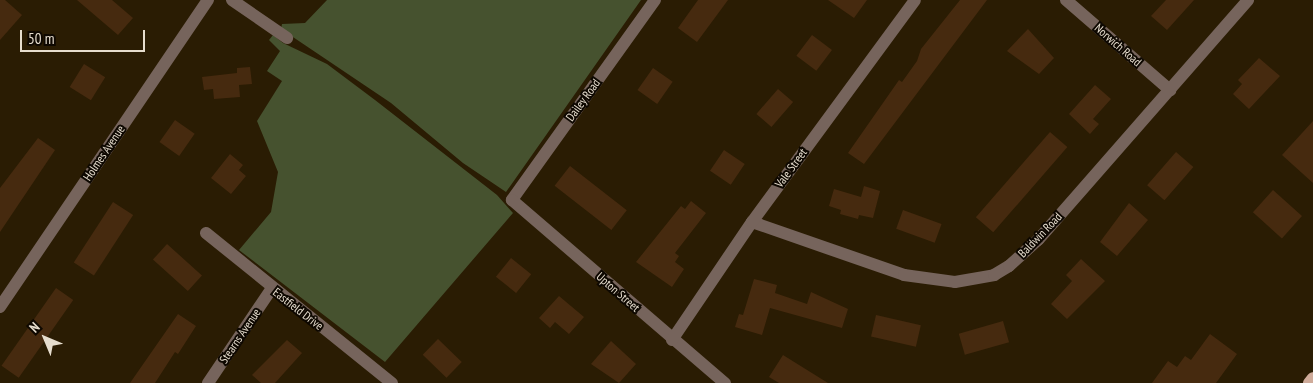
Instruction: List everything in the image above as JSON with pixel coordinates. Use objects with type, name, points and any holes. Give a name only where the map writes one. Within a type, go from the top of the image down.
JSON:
[{"type":"main road","points":[[1309,383],[1313,378]]},
{"type":"street","name":"Holmes Avenue","points":[[0,307],[208,0]]},
{"type":"street","points":[[232,0],[287,38]]},
{"type":"street","name":"Dailey Road","points":[[512,200],[655,0]]},
{"type":"street","name":"Vale Street","points":[[672,340],[752,222],[915,0]]},
{"type":"street","name":"Norwich Road","points":[[1066,0],[1170,90]]},
{"type":"street","name":"Baldwin Road","points":[[752,222],[904,275],[955,282],[994,275],[1010,266],[1038,240],[1248,0]]},
{"type":"street","name":"Upton Street","points":[[512,200],[672,340],[725,383]]},
{"type":"street","name":"Eastfield Drive","points":[[206,233],[392,383]]},
{"type":"street","name":"Stearns Avenue","points":[[208,383],[272,288]]},
{"type":"green space","points":[[327,0],[641,0],[506,192],[463,163],[391,103],[281,29],[282,24],[305,23]]},
{"type":"green space","points":[[273,35],[283,43],[327,64],[497,195],[513,213],[385,362],[239,250],[271,212],[278,172],[257,121],[282,81],[267,71],[280,51],[269,40]]},
{"type":"building","points":[[0,0],[5,0],[22,15],[0,40]]},
{"type":"building","points":[[77,0],[112,0],[133,18],[118,35]]},
{"type":"building","points":[[698,0],[728,0],[697,42],[678,28]]},
{"type":"building","points":[[828,0],[867,0],[854,18]]},
{"type":"building","points":[[960,0],[987,0],[864,164],[848,153],[899,80],[902,82],[917,61],[921,49]]},
{"type":"building","points":[[1166,0],[1194,0],[1167,30],[1151,16]]},
{"type":"building","points":[[1028,29],[1054,58],[1039,74],[1007,51]]},
{"type":"building","points":[[812,35],[832,50],[816,71],[796,56]]},
{"type":"building","points":[[1259,58],[1280,76],[1249,109],[1233,94],[1242,84],[1238,80]]},
{"type":"building","points":[[84,64],[105,77],[91,100],[70,87]]},
{"type":"building","points":[[250,67],[252,84],[239,85],[240,97],[214,99],[213,89],[204,90],[202,77],[237,73],[237,68]]},
{"type":"building","points":[[653,68],[673,82],[657,104],[638,90]]},
{"type":"building","points":[[1095,85],[1111,99],[1093,119],[1099,124],[1090,134],[1069,114]]},
{"type":"building","points":[[778,89],[793,102],[771,127],[756,114]]},
{"type":"building","points":[[175,120],[195,134],[179,156],[160,142]]},
{"type":"building","points":[[1313,121],[1313,183],[1282,155]]},
{"type":"building","points":[[1050,132],[1067,147],[993,232],[976,217]]},
{"type":"building","points":[[38,138],[55,150],[0,232],[0,188]]},
{"type":"building","points":[[724,150],[745,164],[731,185],[710,171]]},
{"type":"building","points":[[1176,152],[1193,167],[1164,200],[1147,185]]},
{"type":"building","points":[[230,154],[243,165],[239,170],[246,176],[231,194],[211,178]]},
{"type":"building","points":[[570,166],[627,210],[611,230],[555,186]]},
{"type":"building","points":[[864,186],[880,191],[873,218],[859,215],[858,219],[840,214],[841,210],[829,206],[834,189],[861,197]]},
{"type":"building","points":[[1273,190],[1302,216],[1282,238],[1253,212]]},
{"type":"building","points":[[691,201],[706,213],[675,253],[679,256],[675,262],[684,269],[672,287],[636,262],[681,206],[685,209]]},
{"type":"building","points":[[113,202],[133,215],[94,275],[74,262]]},
{"type":"building","points":[[1129,203],[1148,220],[1117,256],[1100,242]]},
{"type":"building","points":[[903,210],[942,224],[935,243],[896,229]]},
{"type":"building","points":[[167,244],[202,275],[188,291],[153,260]]},
{"type":"building","points":[[511,258],[531,274],[516,293],[496,277]]},
{"type":"building","points":[[1081,259],[1105,281],[1067,319],[1051,304],[1072,281],[1066,275]]},
{"type":"building","points":[[754,279],[777,285],[775,293],[807,304],[811,292],[848,309],[842,328],[770,308],[762,335],[735,327],[739,314],[743,315]]},
{"type":"building","points":[[56,288],[73,300],[19,378],[2,366]]},
{"type":"building","points":[[559,296],[584,317],[569,334],[555,322],[550,328],[539,318]]},
{"type":"building","points":[[178,314],[196,326],[178,354],[175,352],[155,383],[130,383]]},
{"type":"building","points":[[876,315],[921,325],[916,347],[871,336]]},
{"type":"building","points":[[1003,321],[1009,342],[965,355],[959,334]]},
{"type":"building","points":[[1210,334],[1237,354],[1216,383],[1152,383],[1168,361],[1177,367],[1185,356],[1191,360]]},
{"type":"building","points":[[438,339],[462,362],[446,378],[423,355]]},
{"type":"building","points":[[287,340],[302,353],[275,383],[261,383],[252,375]]},
{"type":"building","points":[[611,341],[636,364],[619,383],[591,364]]},
{"type":"building","points":[[783,355],[828,383],[779,383],[769,377]]}]
